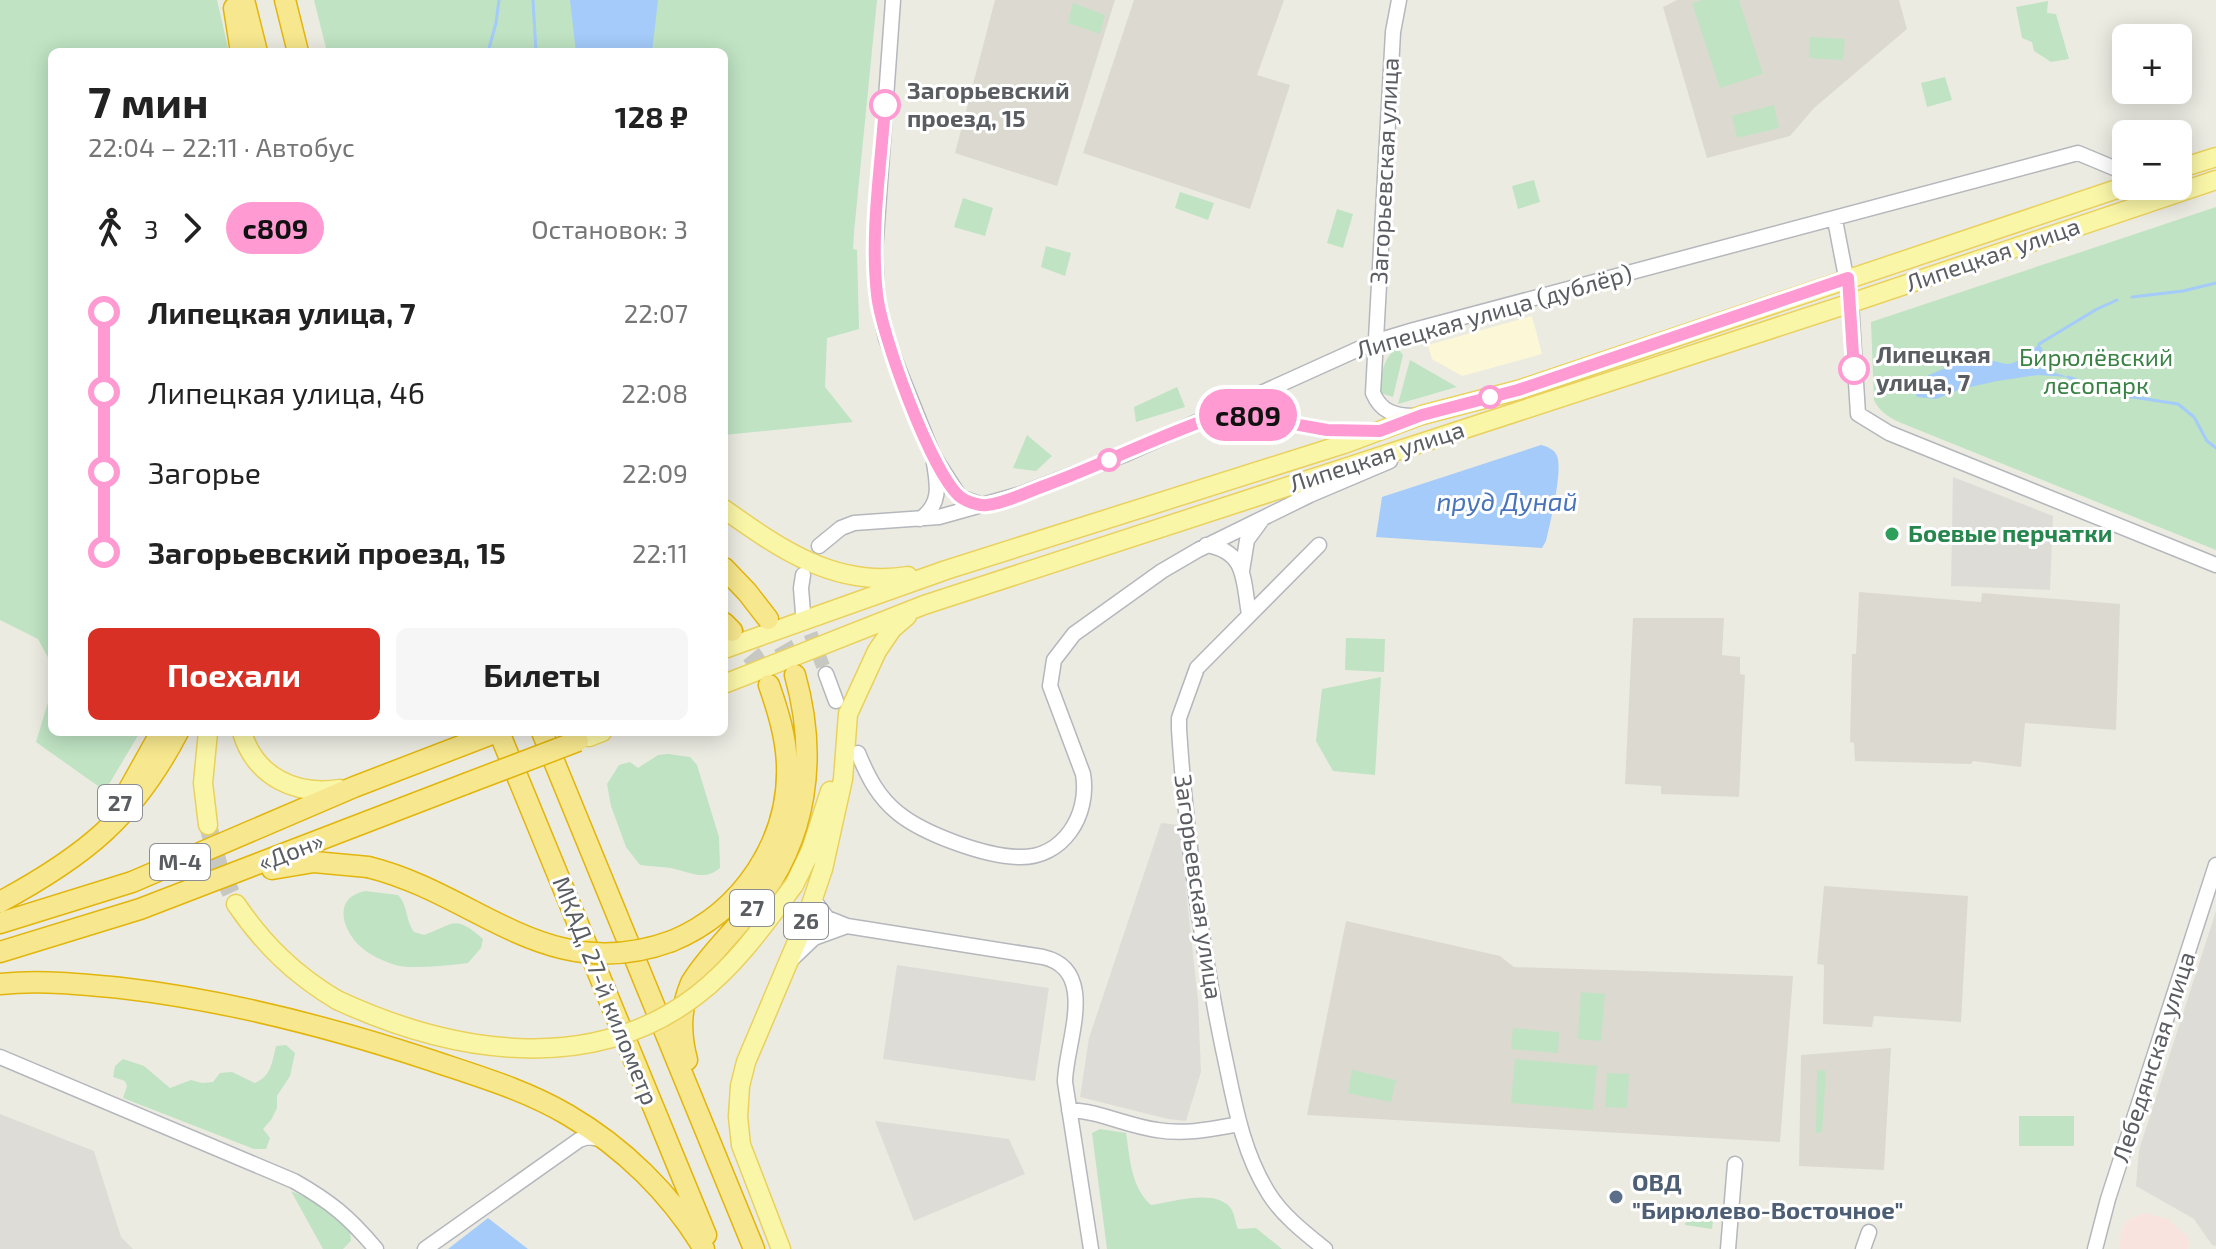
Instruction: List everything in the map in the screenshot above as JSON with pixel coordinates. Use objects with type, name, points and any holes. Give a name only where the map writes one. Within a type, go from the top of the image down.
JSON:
[{"type":"highway","points":[[233,0],[240,48]]},
{"type":"highway","points":[[244,0],[256,48]]},
{"type":"highway","points":[[285,0],[297,48]]},
{"type":"highway","points":[[728,572],[768,619]]},
{"type":"highway","name":"27","points":[[705,1130],[683,1047],[682,1014],[687,992],[696,974],[767,889],[792,843],[802,809],[808,761],[804,709],[795,675]]},
{"type":"highway","points":[[217,881],[314,862],[368,867],[402,878],[545,945],[604,953],[644,949],[672,941],[705,924],[735,899],[757,871],[774,837],[785,794],[787,764],[782,729],[769,685]]},
{"type":"highway","name":"27","points":[[65,863],[115,811],[159,736]]},
{"type":"highway","name":"27","points":[[0,902],[99,839],[136,801],[176,736]]},
{"type":"highway","name":"«Дон»","points":[[0,923],[132,882],[354,787],[487,736]]},
{"type":"highway","name":"МКАД, 27-й километр","points":[[500,736],[712,1249]]},
{"type":"highway","name":"МКАД, 27-й километр","points":[[544,736],[754,1249]]},
{"type":"highway","name":"«Дон»","points":[[0,952],[140,909],[217,881],[590,737]]},
{"type":"highway","points":[[0,984],[89,985],[201,999],[265,1011],[369,1040],[496,1082],[568,1115],[605,1140],[641,1169],[680,1212],[704,1249]]},
{"type":"main road","points":[[2192,165],[2216,157]]},
{"type":"main road","name":"Липецкая улица","points":[[728,682],[924,605],[1851,303],[2216,180]]},
{"type":"main road","name":"Липецкая улица","points":[[728,634],[989,559],[1422,415],[1518,390],[2112,191]]},
{"type":"main road","points":[[728,512],[789,554],[847,576],[875,579],[946,570]]},
{"type":"main road","name":"26","points":[[781,1249],[741,1145],[738,1102],[746,1062],[813,899],[838,809],[846,758],[842,707],[892,629],[924,605]]},
{"type":"main road","points":[[236,904],[274,954],[302,978],[337,1000],[375,1017],[479,1045],[522,1050],[602,1041],[643,1027],[695,997],[748,945],[794,885],[820,827],[842,707]]},
{"type":"main road","points":[[208,736],[203,783],[208,825]]},
{"type":"main road","points":[[244,736],[254,759],[277,780],[307,791],[354,787]]},
{"type":"street","points":[[893,0],[875,252],[877,297],[886,338],[933,455],[960,497],[985,506]]},
{"type":"street","name":"Загорьевская улица","points":[[1399,0],[1393,32],[1373,393],[1384,410],[1393,414],[1422,415]]},
{"type":"street","name":"Липецкая улица (дублёр)","points":[[819,546],[854,523],[919,520],[985,506],[1074,475],[1374,342],[1531,297],[1835,220],[2078,153],[2112,167]]},
{"type":"street","points":[[1835,220],[1851,303],[1856,407],[1863,419],[1889,433],[2216,565]]},
{"type":"street","points":[[1781,300],[1790,300],[1797,308],[1796,316],[1789,322]]},
{"type":"street","points":[[1187,427],[1214,417],[1238,414],[1327,430],[1380,431]]},
{"type":"street","points":[[858,753],[869,780],[884,800],[915,825],[967,845],[1017,857],[1032,856],[1058,845],[1079,819],[1086,789],[1078,757],[1053,697],[1050,673],[1054,660],[1074,634],[1162,571],[1206,545],[1441,437]]},
{"type":"street","points":[[919,520],[928,513],[936,498],[938,486],[933,455]]},
{"type":"street","points":[[1242,571],[1247,540],[1266,517]]},
{"type":"street","points":[[1206,545],[1228,550],[1237,559],[1249,614]]},
{"type":"street","name":"Загорьевская улица","points":[[1319,545],[1197,668],[1179,718],[1186,822],[1206,968],[1240,1124],[1255,1169],[1270,1197],[1294,1224],[1325,1249]]},
{"type":"street","points":[[803,575],[803,613]]},
{"type":"street","points":[[826,674],[842,707]]},
{"type":"street","name":"Лебедянская улица","points":[[2095,1249],[2108,1199],[2216,865]]},
{"type":"street","points":[[813,899],[827,918],[847,926],[1043,957],[1061,965],[1072,981],[1077,1006],[1065,1069],[1091,1249]]},
{"type":"street","points":[[790,960],[814,938],[847,926]]},
{"type":"street","points":[[0,1057],[294,1181],[325,1198],[350,1218],[376,1249]]},
{"type":"street","points":[[1069,1110],[1159,1131],[1199,1131],[1240,1124]]},
{"type":"street","points":[[425,1249],[579,1140],[588,1137],[605,1140]]},
{"type":"street","points":[[1728,1249],[1735,1164]]},
{"type":"street","points":[[1863,1249],[1869,1232]]},
{"type":"shaded area","points":[[995,0],[1115,0],[1057,186],[955,153]]},
{"type":"shaded area","points":[[1134,0],[1284,0],[1257,75],[1290,85],[1250,209],[1083,153]]},
{"type":"shaded area","points":[[1677,0],[1899,0],[1907,29],[1814,108],[1790,136],[1707,158],[1663,7]]},
{"type":"shaded area","points":[[1532,316],[1542,354],[1462,376],[1432,359],[1428,345]]},
{"type":"shaded area","points":[[1953,477],[2053,516],[2050,590],[1951,586]]},
{"type":"shaded area","points":[[1859,592],[1981,602],[1982,593],[2120,604],[2116,730],[2025,723],[2021,767],[1973,761],[1971,764],[1855,761],[1854,743],[1850,742],[1852,654],[1856,654]]},
{"type":"shaded area","points":[[1633,618],[1724,618],[1722,655],[1740,657],[1740,674],[1745,675],[1739,797],[1661,794],[1661,786],[1625,784]]},
{"type":"shaded area","points":[[1161,823],[1179,825],[1198,1000],[1201,1072],[1186,1121],[1080,1097],[1089,1038]]},
{"type":"shaded area","points":[[1824,886],[1968,896],[1961,1022],[1874,1016],[1872,1027],[1823,1024],[1824,965],[1817,964]]},
{"type":"shaded area","points":[[2216,911],[2216,1246],[2212,1245],[2194,1219],[2136,1186],[2139,1150]]},
{"type":"shaded area","points":[[1346,921],[1500,956],[1514,967],[1793,976],[1780,1142],[1307,1115]]},
{"type":"shaded area","points":[[897,965],[1049,988],[1035,1081],[883,1059]]},
{"type":"shaded area","points":[[1891,1048],[1884,1170],[1799,1166],[1801,1055]]},
{"type":"shaded area","points":[[0,1114],[94,1151],[121,1237],[133,1249],[0,1249]]},
{"type":"shaded area","points":[[875,1121],[1009,1139],[1025,1174],[914,1221]]},
{"type":"shaded area","points":[[2144,1213],[2168,1219],[2190,1239],[2188,1249],[2119,1249],[2122,1229],[2127,1221]]},
{"type":"green space","points":[[0,0],[217,0],[228,48],[48,48],[48,658],[38,639],[0,620]]},
{"type":"green space","points":[[314,0],[877,0],[853,249],[857,250],[859,329],[827,338],[825,387],[853,422],[728,435],[728,48],[326,48]]},
{"type":"green space","points":[[1739,0],[1763,74],[1720,88],[1692,3]]},
{"type":"green space","points":[[2048,1],[2047,13],[2056,14],[2069,59],[2051,62],[2034,51],[2032,42],[2022,38],[2016,7]]},
{"type":"green space","points":[[1073,3],[1105,15],[1100,34],[1068,23]]},
{"type":"green space","points":[[1810,37],[1845,39],[1843,60],[1809,58]]},
{"type":"green space","points":[[1945,77],[1952,100],[1927,107],[1921,83]]},
{"type":"green space","points":[[1774,105],[1779,128],[1737,138],[1732,116]]},
{"type":"green space","points":[[1534,180],[1540,202],[1518,209],[1512,186]]},
{"type":"green space","points":[[1180,192],[1214,203],[1208,220],[1175,208]]},
{"type":"green space","points":[[963,198],[993,208],[985,236],[954,227]]},
{"type":"green space","name":"Бирюлёвский лесопарк","points":[[2216,207],[2216,550],[1901,423],[1883,412],[1874,400],[1871,322]]},
{"type":"green space","points":[[1337,209],[1353,214],[1343,248],[1327,243]]},
{"type":"green space","points":[[1046,246],[1071,253],[1065,276],[1041,267]]},
{"type":"green space","points":[[1397,347],[1403,355],[1393,397],[1380,393],[1380,386],[1385,363]]},
{"type":"green space","points":[[1410,360],[1457,387],[1398,404]]},
{"type":"green space","points":[[1177,387],[1185,407],[1136,422],[1134,407]]},
{"type":"green space","points":[[1027,435],[1052,456],[1036,471],[1013,468]]},
{"type":"green space","points":[[1346,638],[1385,639],[1384,672],[1345,670]]},
{"type":"green space","points":[[1381,677],[1375,775],[1333,771],[1316,741],[1322,689]]},
{"type":"green space","points":[[48,702],[48,736],[138,736],[105,791],[36,742]]},
{"type":"green space","points":[[658,755],[690,757],[697,765],[719,837],[720,868],[709,874],[698,875],[640,865],[626,847],[611,806],[607,784],[619,765],[630,762],[638,768]]},
{"type":"green space","points":[[365,891],[398,895],[414,932],[424,935],[459,924],[483,939],[481,948],[468,963],[454,965],[405,967],[379,959],[354,940],[345,924],[344,907],[348,900]]},
{"type":"green space","points":[[1581,992],[1605,994],[1601,1041],[1578,1039]]},
{"type":"green space","points":[[1513,1028],[1559,1032],[1558,1053],[1511,1049]]},
{"type":"green space","points":[[286,1045],[295,1053],[290,1076],[277,1096],[277,1108],[263,1129],[270,1138],[266,1149],[254,1149],[123,1098],[127,1086],[125,1081],[113,1077],[115,1066],[123,1059],[144,1066],[170,1088],[191,1080],[213,1082],[220,1073],[232,1072],[255,1083],[268,1073],[276,1046]]},
{"type":"green space","points":[[1515,1059],[1597,1066],[1593,1110],[1511,1103]]},
{"type":"green space","points":[[1352,1070],[1396,1080],[1391,1102],[1348,1093]]},
{"type":"green space","points":[[1817,1070],[1826,1071],[1822,1132],[1816,1133]]},
{"type":"green space","points":[[1607,1073],[1629,1074],[1627,1108],[1605,1107]]},
{"type":"green space","points":[[2019,1116],[2074,1116],[2074,1146],[2019,1146]]},
{"type":"green space","points":[[1100,1129],[1126,1133],[1135,1181],[1151,1205],[1194,1198],[1217,1199],[1232,1210],[1238,1229],[1256,1228],[1282,1249],[1107,1249],[1092,1133]]},
{"type":"green space","points":[[291,1191],[323,1205],[350,1230],[351,1241],[343,1249],[323,1249]]},
{"type":"green space","points":[[1688,1208],[1714,1213],[1712,1229],[1685,1225]]},
{"type":"water","points":[[570,0],[658,0],[652,48],[576,48]]},
{"type":"water","points":[[2039,344],[2043,350],[2034,366],[2068,377],[2038,375],[1997,381],[1961,389],[1936,399],[1917,397],[1914,391],[1920,379],[1950,366],[1982,360],[2010,364]]},
{"type":"water","name":"пруд Дунай","points":[[1541,445],[1554,452],[1558,463],[1553,510],[1542,548],[1376,537],[1382,497]]},
{"type":"water","points":[[488,1218],[528,1249],[448,1249]]},
{"type":"waterway","points":[[489,48],[499,0]]},
{"type":"waterway","points":[[533,0],[536,48]]},
{"type":"waterway","points":[[2132,297],[2183,291],[2216,283]]},
{"type":"waterway","points":[[2039,344],[2117,300]]},
{"type":"waterway","points":[[2068,377],[2120,395],[2178,404],[2194,417],[2207,441],[2216,448]]},
{"type":"tunnel","points":[[803,614],[826,674]]},
{"type":"tunnel","points":[[768,619],[795,675]]},
{"type":"tunnel","points":[[732,631],[754,658],[769,685]]},
{"type":"tunnel","points":[[208,825],[219,867],[236,904]]},
{"type":"bus line","name":"с809","points":[[885,105],[875,252],[877,297],[886,338],[933,455],[951,487],[970,502],[985,506],[1021,494],[1214,417],[1238,414],[1327,430],[1380,431],[1422,415],[1518,390],[1848,278],[1854,369]]},
{"type":"place","name":"Загорьевский проезд, 15","points":[[885,105]]},
{"type":"place","name":"Липецкая улица, 7","points":[[1854,369]]},
{"type":"place","name":"Боевые перчатки","points":[[1892,534]]},
{"type":"place","name":"ОВД \"Бирюлево-Восточное\"","points":[[1616,1197]]}]
